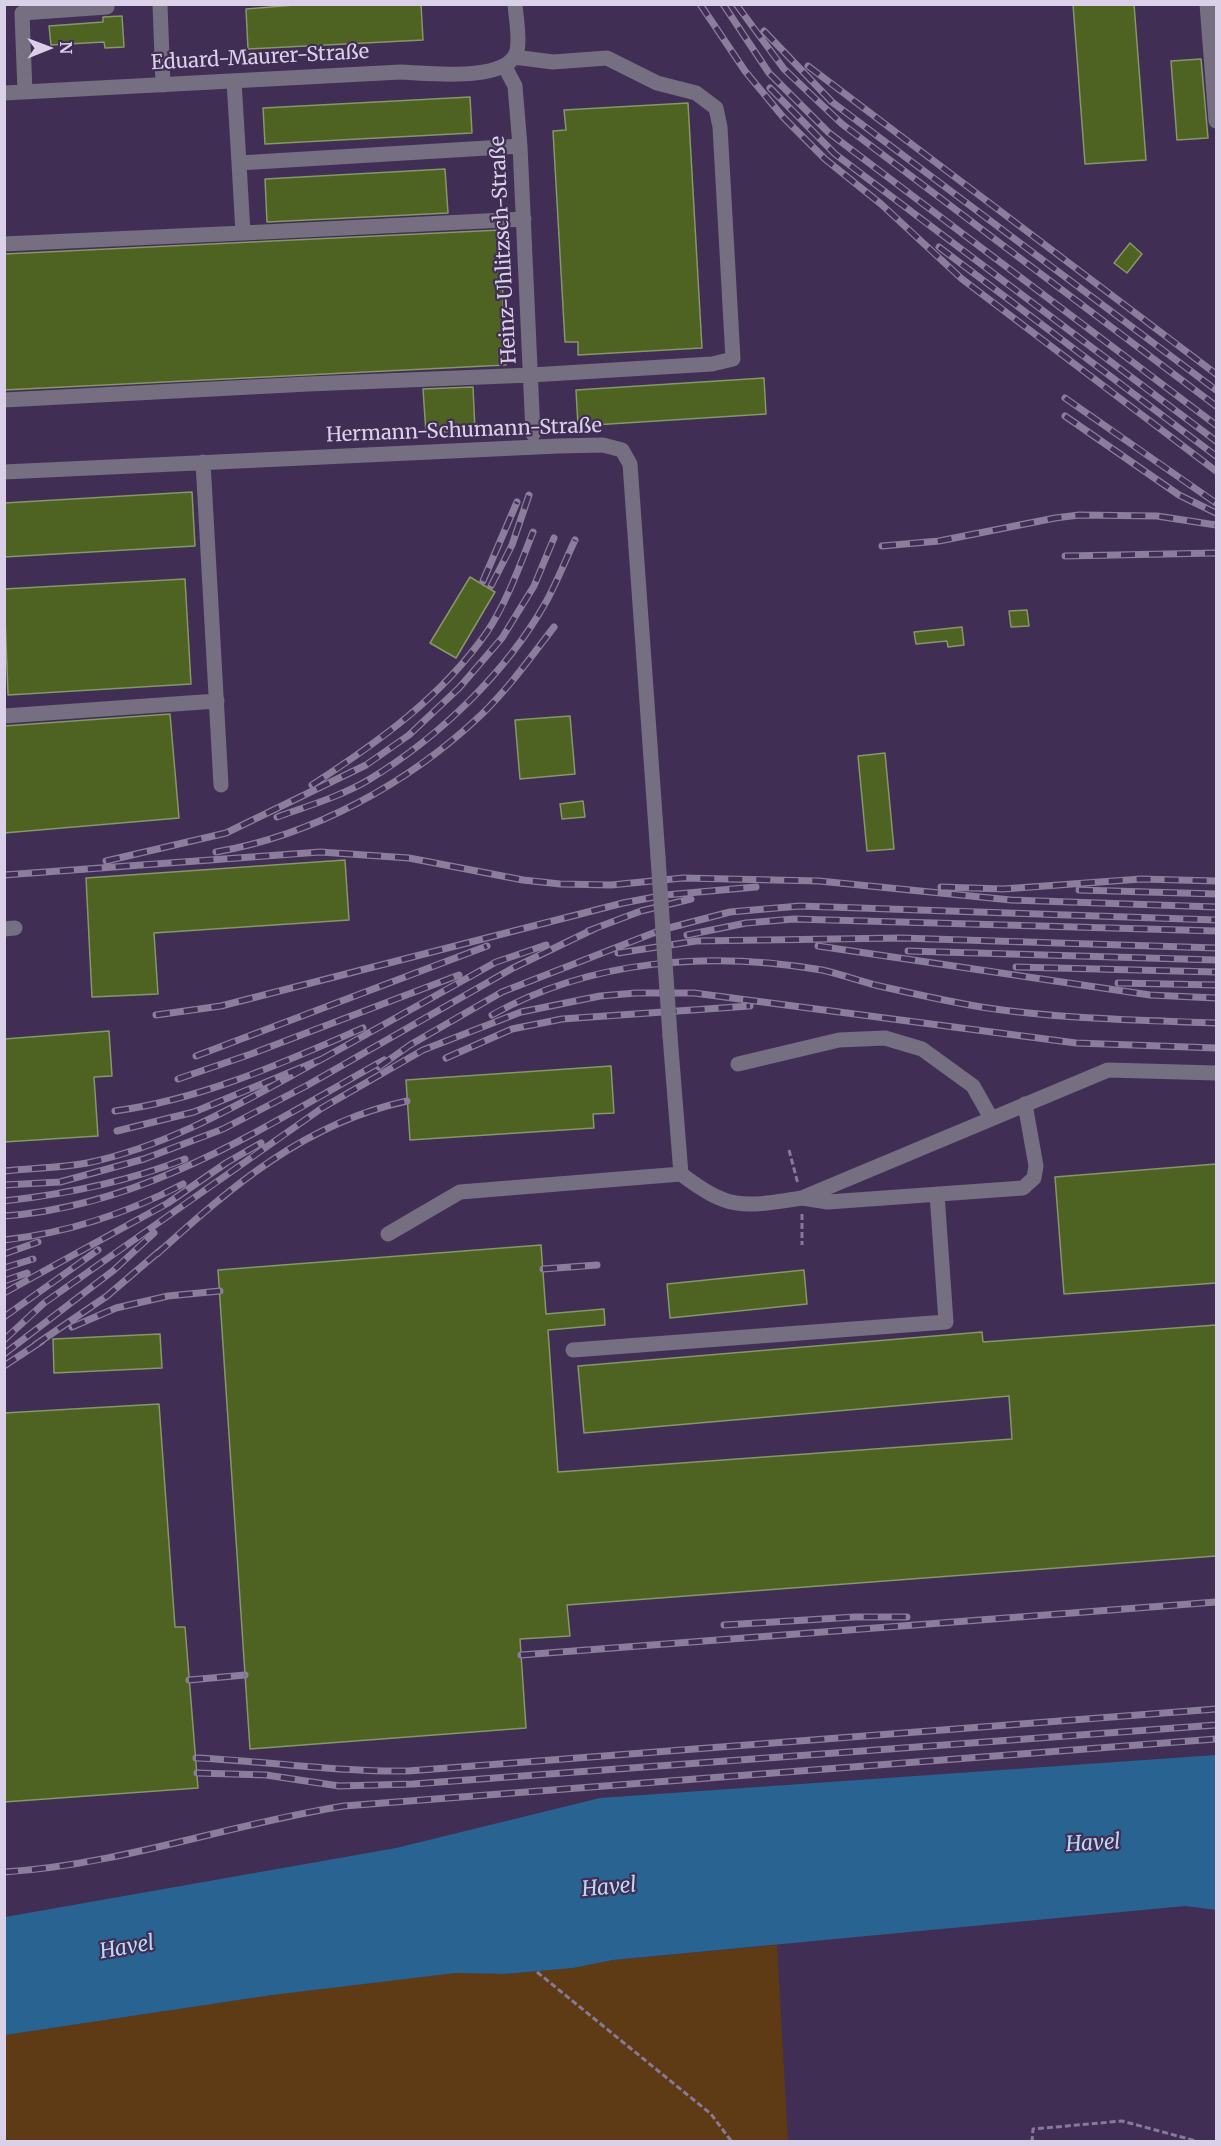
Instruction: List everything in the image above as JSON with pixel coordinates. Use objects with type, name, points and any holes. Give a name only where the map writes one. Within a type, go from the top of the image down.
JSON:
[{"type":"street","points":[[25,92],[22,13],[107,7],[106,4]]},
{"type":"street","points":[[160,4],[163,85]]},
{"type":"street","name":"Heinz-Uhlitzsch-Straße","points":[[515,4],[517,50],[509,62],[515,86],[520,146],[533,434]]},
{"type":"street","points":[[1207,4],[1216,121]]},
{"type":"street","name":"Eduard-Maurer-Straße","points":[[4,93],[401,72],[486,72],[509,62],[607,58],[657,83],[696,93],[716,108],[720,127],[733,359],[712,364],[531,375]]},
{"type":"street","points":[[234,81],[243,233]]},
{"type":"street","points":[[239,163],[520,146]]},
{"type":"street","points":[[4,244],[524,219]]},
{"type":"street","points":[[4,400],[531,375]]},
{"type":"street","name":"Hermann-Schumann-Straße","points":[[4,472],[558,446],[603,445],[622,450],[630,464],[681,1174]]},
{"type":"street","points":[[204,462],[221,785]]},
{"type":"street","points":[[4,716],[217,701]]},
{"type":"street","points":[[738,1064],[839,1040],[885,1038],[922,1049],[973,1086],[991,1118]]},
{"type":"street","points":[[388,1234],[460,1192],[681,1174],[709,1195],[748,1206],[801,1198],[1108,1070],[1216,1073]]},
{"type":"street","points":[[801,1198],[828,1202],[1023,1188],[1034,1178],[1036,1166],[1025,1104]]},
{"type":"street","points":[[573,1350],[946,1322],[938,1194]]},
{"type":"path","points":[[537,1972],[711,2114],[732,2142]]},
{"type":"path","points":[[1032,2142],[1033,2129],[1122,2121],[1200,2142]]},
{"type":"shaded area","points":[[777,1945],[788,2141],[5,2142],[5,2035],[272,1995],[402,1979],[456,1973],[505,1974],[573,1968],[613,1960]]},
{"type":"water","name":"Havel","points":[[1216,1755],[1216,1910],[1185,1906],[613,1960],[573,1968],[505,1974],[456,1973],[272,1995],[5,2035],[5,1917],[396,1848],[600,1798]]},
{"type":"building","points":[[307,4],[421,4],[423,40],[248,49],[246,9]]},
{"type":"building","points":[[1073,4],[1134,4],[1146,160],[1085,164]]},
{"type":"building","points":[[122,16],[124,47],[105,48],[104,42],[51,45],[49,26],[103,22],[103,17]]},
{"type":"building","points":[[1201,59],[1208,138],[1177,140],[1171,61]]},
{"type":"building","points":[[470,97],[472,133],[265,144],[263,108]]},
{"type":"building","points":[[688,103],[702,348],[578,355],[578,342],[565,342],[553,131],[566,130],[564,110]]},
{"type":"building","points":[[445,169],[448,213],[267,222],[265,179]]},
{"type":"building","points":[[500,230],[506,365],[4,390],[4,254]]},
{"type":"building","points":[[1130,243],[1142,254],[1127,273],[1114,263]]},
{"type":"building","points":[[764,378],[766,414],[578,426],[576,390]]},
{"type":"building","points":[[473,387],[475,430],[426,433],[423,389]]},
{"type":"building","points":[[192,492],[195,546],[4,557],[4,503]]},
{"type":"building","points":[[470,577],[495,592],[456,658],[430,643]]},
{"type":"building","points":[[185,579],[191,684],[8,695],[4,589]]},
{"type":"building","points":[[1027,610],[1029,626],[1011,627],[1009,611]]},
{"type":"building","points":[[962,627],[964,645],[948,647],[947,641],[916,644],[914,632]]},
{"type":"building","points":[[170,714],[179,818],[4,833],[4,726]]},
{"type":"building","points":[[570,716],[575,774],[520,779],[515,720]]},
{"type":"building","points":[[885,753],[894,849],[867,851],[858,756]]},
{"type":"building","points":[[583,801],[585,817],[562,819],[560,804]]},
{"type":"building","points":[[345,860],[349,920],[154,933],[158,994],[92,997],[86,878]]},
{"type":"building","points":[[109,1031],[112,1076],[94,1077],[98,1136],[4,1142],[4,1039]]},
{"type":"building","points":[[611,1066],[614,1113],[593,1114],[594,1128],[410,1140],[406,1080]]},
{"type":"building","points":[[1216,1164],[1216,1283],[1064,1294],[1055,1177]]},
{"type":"building","points":[[541,1245],[546,1314],[604,1309],[605,1325],[548,1330],[558,1472],[1012,1439],[1009,1396],[584,1433],[578,1366],[982,1332],[983,1342],[1216,1325],[1216,1556],[567,1605],[570,1636],[520,1639],[526,1728],[250,1749],[218,1270]]},
{"type":"building","points":[[804,1270],[807,1304],[670,1318],[667,1284]]},
{"type":"building","points":[[160,1334],[162,1368],[54,1373],[53,1339]]},
{"type":"building","points":[[159,1404],[175,1627],[185,1627],[198,1788],[4,1802],[4,1413]]},
{"type":"railway","points":[[700,4],[745,71],[783,117],[825,159],[881,204],[962,279],[1216,471]]},
{"type":"railway","points":[[723,4],[769,73],[828,132],[1216,425]]},
{"type":"railway","points":[[736,4],[784,69],[842,124],[1216,406]]},
{"type":"railway","points":[[764,31],[832,102],[1216,390]]},
{"type":"railway","points":[[808,66],[1216,374]]},
{"type":"railway","points":[[770,88],[835,154],[1216,441]]},
{"type":"railway","points":[[939,247],[1216,456]]},
{"type":"railway","points":[[1065,398],[1216,503]]},
{"type":"railway","points":[[1065,416],[1179,495],[1216,513]]},
{"type":"railway","points":[[491,586],[512,545],[529,495]]},
{"type":"railway","points":[[483,581],[517,502]]},
{"type":"railway","points":[[882,546],[939,541],[1079,515],[1157,516],[1216,525]]},
{"type":"railway","points":[[312,785],[384,735],[450,678],[487,632],[501,608],[533,532]]},
{"type":"railway","points":[[106,861],[226,833],[366,765],[409,735],[459,688],[502,638],[534,586],[554,538]]},
{"type":"railway","points":[[277,817],[348,791],[370,779],[421,744],[469,701],[491,678],[530,628],[550,594],[575,540]]},
{"type":"railway","points":[[1065,556],[1216,553]]},
{"type":"railway","points":[[216,852],[253,844],[324,819],[358,803],[423,763],[453,740],[491,705],[554,627]]},
{"type":"railway","points":[[4,875],[320,852],[409,858],[523,880],[560,884],[611,885],[683,878],[819,881],[1011,900],[1216,907]]},
{"type":"railway","points":[[941,887],[1003,889],[1141,879],[1216,881]]},
{"type":"railway","points":[[156,1015],[221,1006],[623,903],[665,895],[756,887]]},
{"type":"railway","points":[[1079,890],[1216,894]]},
{"type":"railway","points":[[588,931],[641,911],[691,899]]},
{"type":"railway","points":[[379,1067],[410,1045],[502,992],[661,930],[730,912],[800,906],[1216,920]]},
{"type":"railway","points":[[687,935],[746,923],[794,919],[1216,931]]},
{"type":"railway","points":[[4,1185],[60,1182],[144,1159],[223,1129],[306,1086],[513,968],[596,928]]},
{"type":"railway","points":[[618,953],[696,941],[901,938],[1216,948]]},
{"type":"railway","points":[[322,1059],[496,962],[546,945]]},
{"type":"railway","points":[[196,1056],[487,946]]},
{"type":"railway","points":[[818,946],[1150,995],[1216,998]]},
{"type":"railway","points":[[908,951],[1216,960]]},
{"type":"railway","points":[[492,1015],[530,996],[611,971],[653,964],[738,961],[822,970],[915,994],[1010,1011],[1098,1018],[1216,1023]]},
{"type":"railway","points":[[1016,967],[1216,972]]},
{"type":"railway","points":[[178,1079],[251,1054],[459,975]]},
{"type":"railway","points":[[1118,983],[1216,985]]},
{"type":"railway","points":[[4,1340],[44,1303],[322,1108],[423,1050],[521,1012],[600,996],[636,993],[694,993],[1076,1043],[1216,1048]]},
{"type":"railway","points":[[446,1058],[512,1029],[562,1019],[750,1006]]},
{"type":"railway","points":[[115,1111],[211,1089],[363,1028]]},
{"type":"railway","points":[[4,1171],[87,1163],[149,1145],[208,1120],[322,1059],[194,1112],[117,1131]]},
{"type":"railway","points":[[4,1216],[56,1209],[106,1197],[155,1180],[248,1136],[384,1060]]},
{"type":"railway","points":[[157,1254],[213,1204],[272,1160],[303,1141],[370,1111],[407,1101]]},
{"type":"railway","points":[[4,1293],[168,1203],[226,1163],[261,1143]]},
{"type":"railway","points":[[4,1201],[96,1186],[185,1159]]},
{"type":"railway","points":[[4,1240],[73,1227],[119,1213],[183,1184]]},
{"type":"railway","points":[[4,1354],[114,1270],[154,1233]]},
{"type":"railway","points":[[4,1254],[38,1242]]},
{"type":"railway","points":[[35,1345],[107,1296],[162,1249]]},
{"type":"railway","points":[[4,1317],[98,1250]]},
{"type":"railway","points":[[4,1268],[33,1259]]},
{"type":"railway","points":[[543,1269],[597,1265]]},
{"type":"railway","points":[[4,1281],[27,1273]]},
{"type":"railway","points":[[72,1327],[116,1308],[168,1296],[220,1291]]},
{"type":"railway","points":[[4,1366],[42,1341]]},
{"type":"railway","points":[[521,1655],[1216,1602]]},
{"type":"railway","points":[[724,1625],[855,1617],[907,1617]]},
{"type":"railway","points":[[189,1680],[245,1675]]},
{"type":"railway","points":[[196,1758],[355,1770],[408,1771],[1216,1709]]},
{"type":"railway","points":[[197,1773],[266,1775],[339,1786],[413,1784],[1216,1725]]},
{"type":"railway","points":[[4,1872],[47,1868],[132,1853],[259,1823],[344,1806],[1216,1739]]}]
